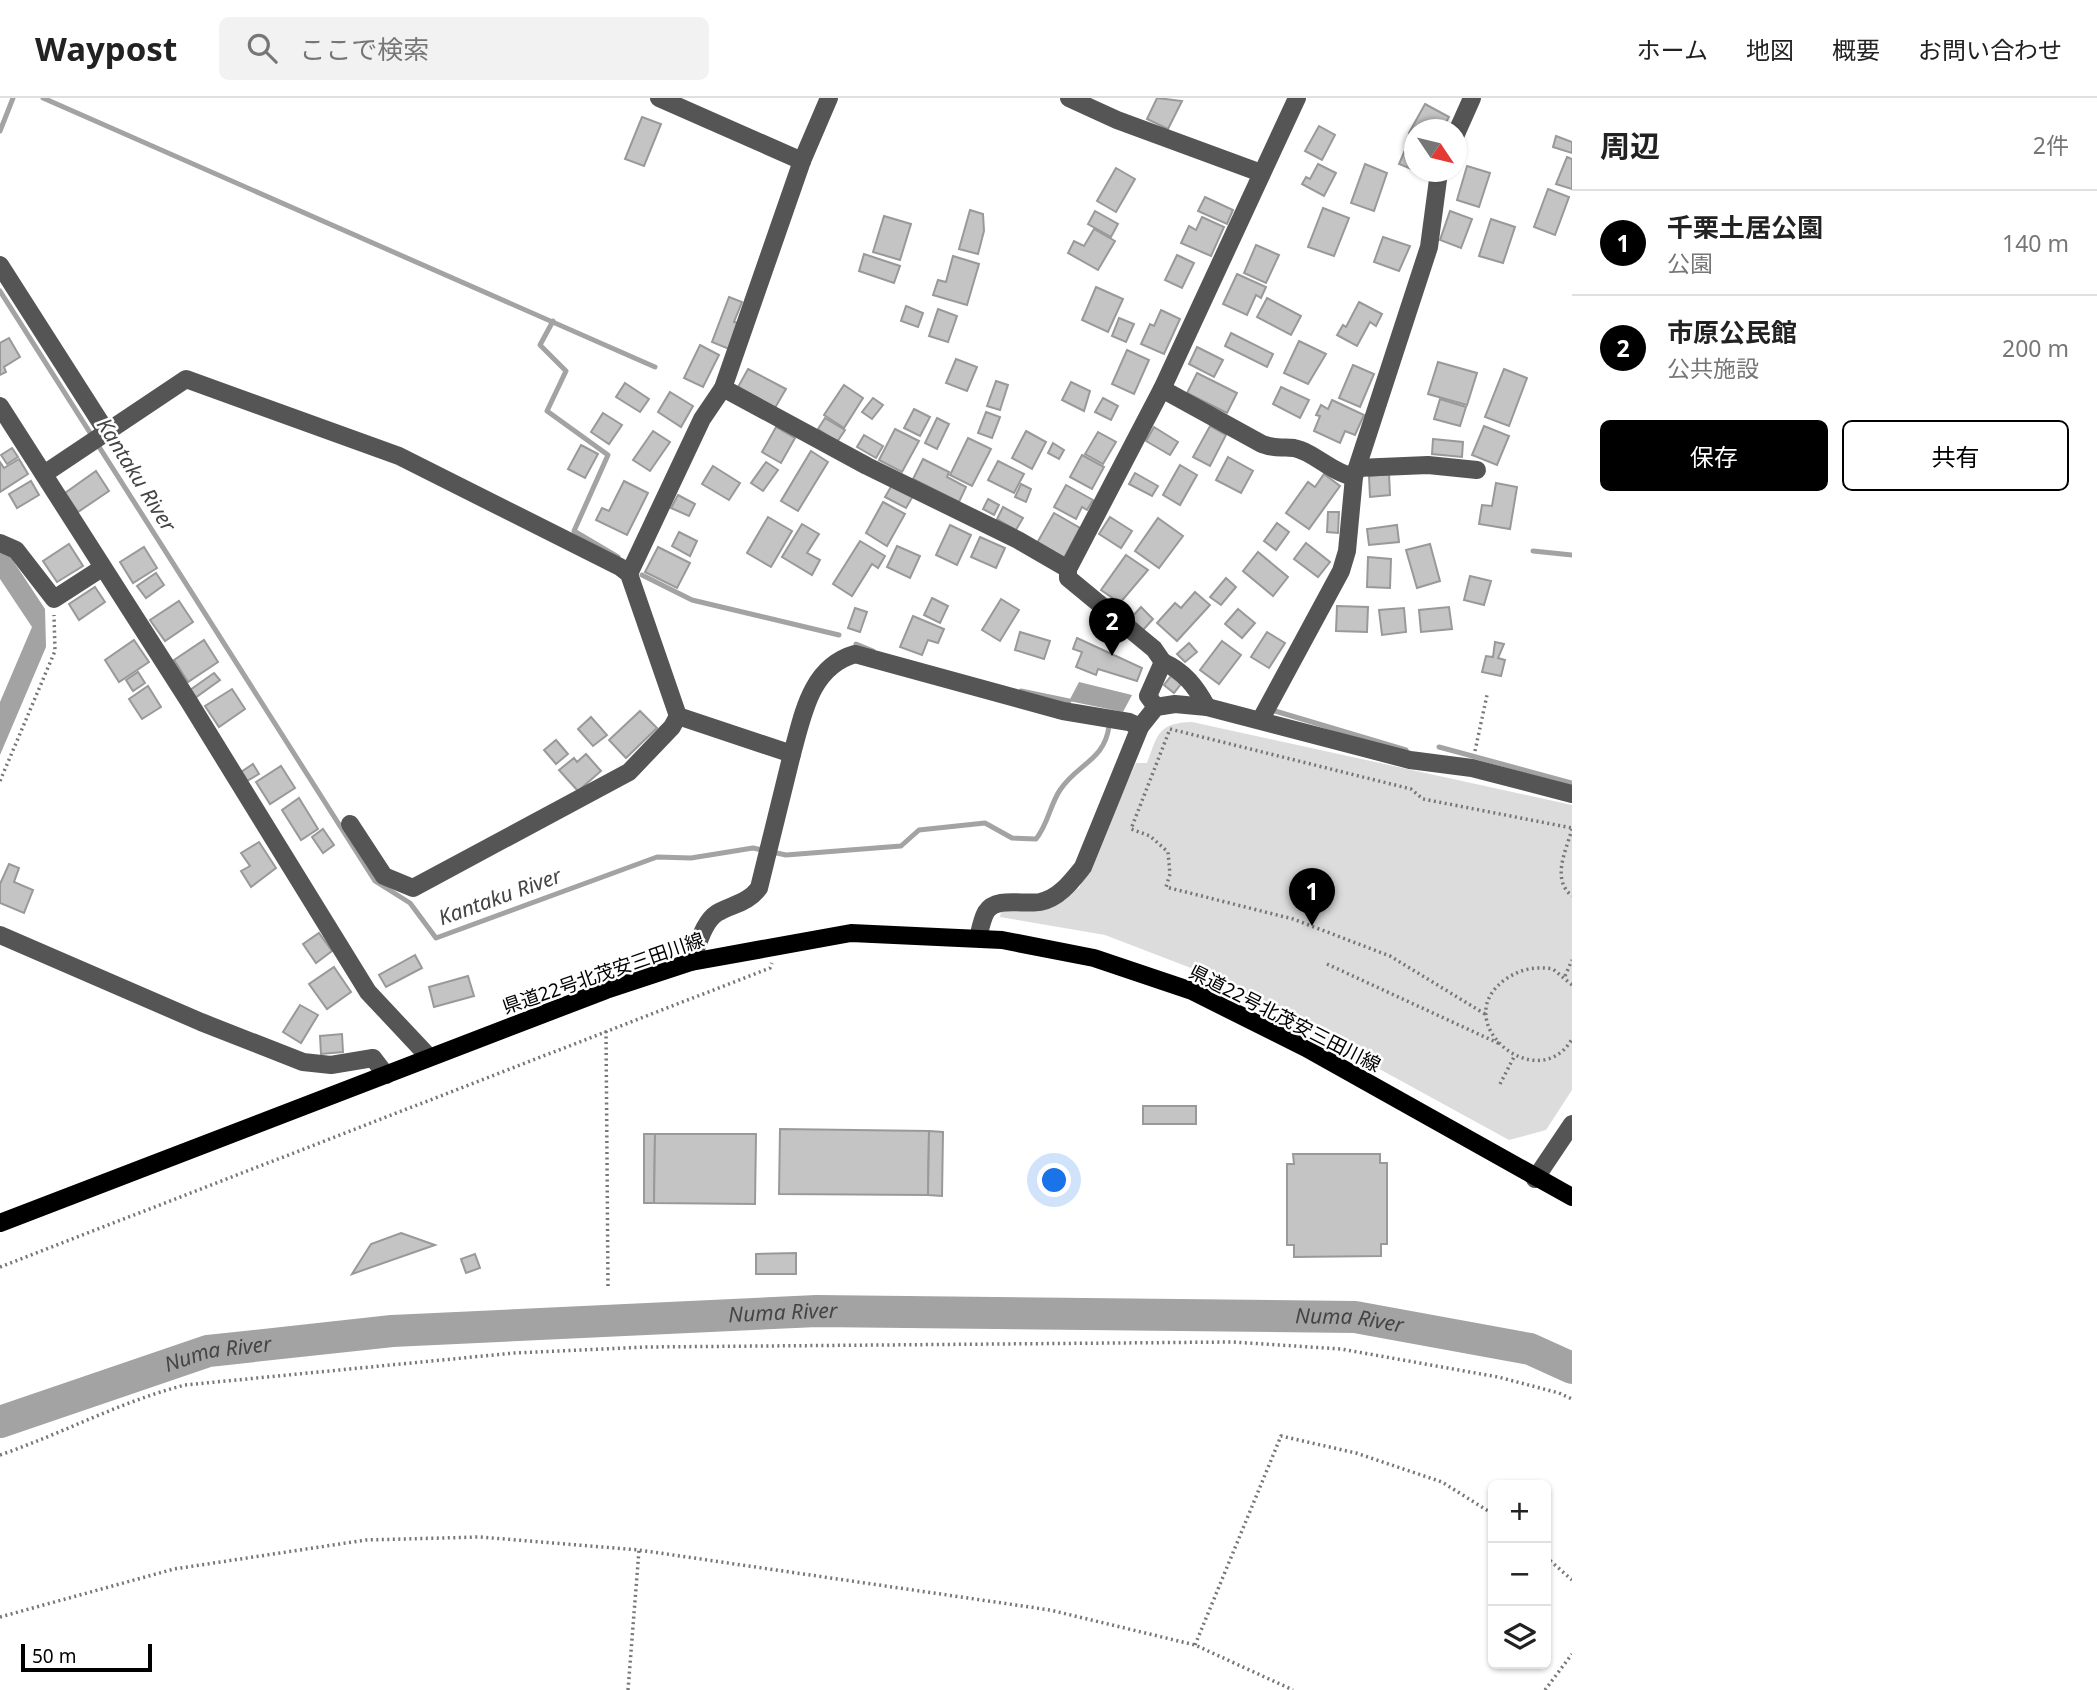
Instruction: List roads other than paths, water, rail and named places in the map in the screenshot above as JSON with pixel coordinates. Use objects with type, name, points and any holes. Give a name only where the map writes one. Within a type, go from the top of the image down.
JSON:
[{"type":"main road","name":"県道22号北茂安三田川線","points":[[0,1223],[606,990],[691,962],[782,943],[851,933],[1002,940],[1094,958],[1192,991],[1306,1048],[1535,1179],[1572,1197]]},
{"type":"street","points":[[659,98],[802,161]]},
{"type":"street","points":[[629,573],[702,419],[723,388],[802,161],[829,98]]},
{"type":"street","points":[[1069,98],[1116,120],[1261,173]]},
{"type":"street","points":[[1206,706],[1196,687],[1174,667],[1163,662],[1154,649],[1068,578],[1068,569],[1162,390],[1297,98]]},
{"type":"street","points":[[1463,119],[1472,98]]},
{"type":"street","points":[[1261,719],[1341,571],[1347,551],[1355,473],[1429,247],[1437,182]]},
{"type":"street","points":[[0,265],[98,437]]},
{"type":"street","points":[[44,474],[186,379],[399,456],[629,573],[678,716],[673,727],[629,772],[413,888],[384,876],[350,824]]},
{"type":"street","points":[[723,388],[867,466],[1018,540],[1068,569]]},
{"type":"street","points":[[1162,390],[1262,444],[1278,450],[1294,448],[1341,475],[1429,465],[1477,470]]},
{"type":"street","points":[[0,406],[188,700],[368,992],[429,1057]]},
{"type":"street","points":[[0,542],[16,550],[54,599],[102,568]]},
{"type":"street","points":[[691,962],[708,922],[716,914],[751,899],[759,888],[807,698],[819,678],[844,658],[855,654],[1063,711],[1129,722],[1140,727]]},
{"type":"street","points":[[1156,707],[1148,696],[1163,662]]},
{"type":"street","points":[[978,939],[987,910],[996,904],[1040,902],[1060,893],[1083,867],[1140,727],[1156,707],[1175,704],[1206,706],[1410,760],[1472,768],[1572,794]]},
{"type":"street","points":[[678,716],[792,754]]},
{"type":"street","points":[[0,935],[201,1022],[303,1062],[331,1065],[373,1058],[386,1075]]},
{"type":"street","points":[[1535,1179],[1572,1124]]},
{"type":"waterway","points":[[0,131],[13,98]]},
{"type":"waterway","points":[[43,98],[655,367]]},
{"type":"waterway","name":"Kantaku River","points":[[0,291],[375,881],[410,903],[436,938],[657,857],[691,858],[753,848],[786,855],[901,846],[919,830],[985,823],[1012,838],[1036,839],[1060,790],[1102,747],[1109,726]]},
{"type":"waterway","points":[[553,321],[540,345],[566,371],[547,411],[608,455],[574,531],[618,557]]},
{"type":"waterway","points":[[1533,551],[1572,555]]},
{"type":"waterway","points":[[642,575],[692,600],[839,635]]},
{"type":"waterway","points":[[856,644],[873,651]]},
{"type":"waterway","points":[[1021,691],[1069,701]]},
{"type":"waterway","points":[[1275,711],[1406,750]]},
{"type":"waterway","points":[[1439,747],[1572,783]]},
{"type":"waterway","name":"Numa River","points":[[0,1422],[208,1351],[392,1331],[817,1311],[1355,1317],[1530,1349],[1572,1368]]},
{"type":"place","name":"市原公民館","points":[[1112,656]]},
{"type":"place","name":"千栗土居公園","points":[[1312,926]]}]
